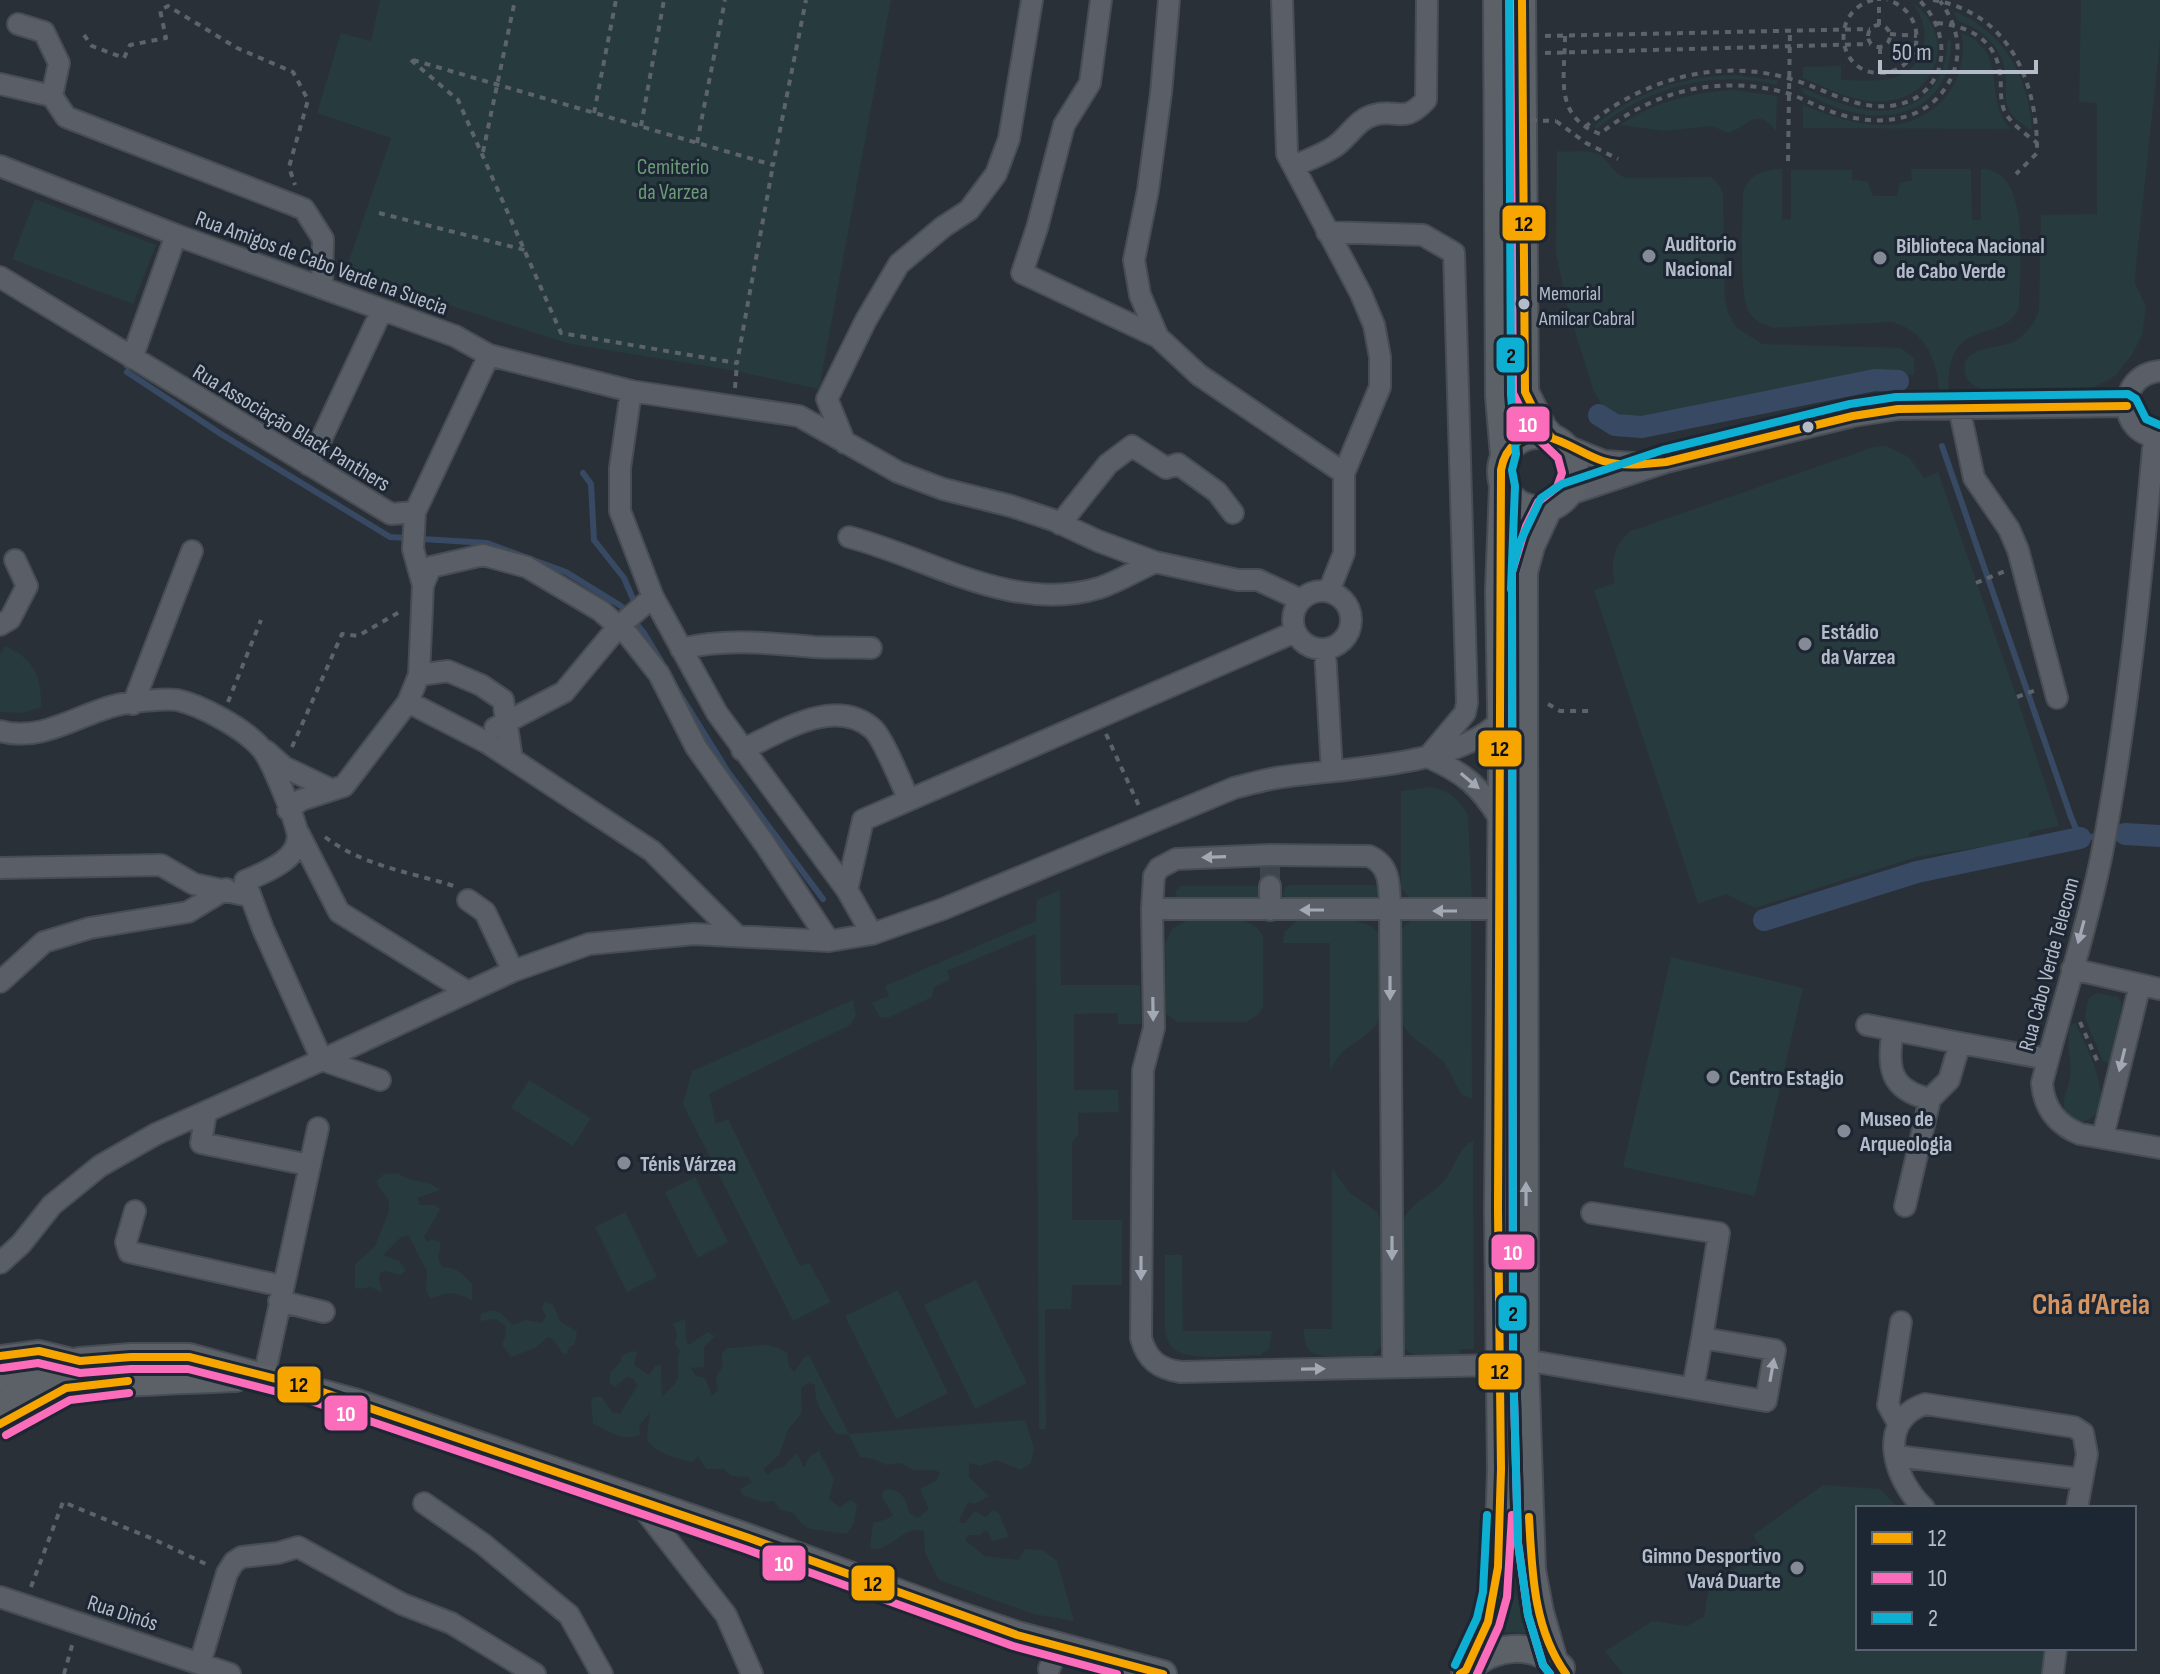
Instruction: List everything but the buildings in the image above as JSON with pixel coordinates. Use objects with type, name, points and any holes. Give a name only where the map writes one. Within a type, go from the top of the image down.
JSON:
[{"type":"main road","points":[[1497,0],[1499,396],[1504,455],[1500,470],[1503,486],[1499,591],[1500,909],[1512,1362],[1532,1570],[1540,1612],[1560,1668]]},
{"type":"main road","points":[[1463,1673],[1488,1622],[1495,1594],[1501,1469],[1527,1165],[1524,572],[1531,546],[1575,474],[1569,452],[1543,428],[1525,392],[1522,0]]},
{"type":"main road","points":[[1504,455],[1520,439],[1530,436],[1557,441]]},
{"type":"main road","points":[[1503,486],[1508,496],[1527,508],[1558,501]]},
{"type":"main road","points":[[0,1378],[80,1361],[189,1357],[308,1387],[636,1499],[958,1615],[1054,1658],[1163,1674]]},
{"type":"main road","points":[[0,1405],[66,1388],[123,1381],[264,1377]]},
{"type":"main road","points":[[1463,1673],[1480,1658],[1498,1650],[1518,1648],[1537,1652],[1560,1668]]},
{"type":"street","points":[[845,443],[827,399],[866,320],[899,264],[943,227],[969,210],[996,174],[1009,139],[1032,0]]},
{"type":"street","points":[[1101,0],[1090,83],[1064,125],[1022,273],[1158,337],[1199,375],[1344,473]]},
{"type":"street","points":[[1158,337],[1140,295],[1134,260],[1154,148],[1169,0]]},
{"type":"street","points":[[1282,0],[1287,154],[1361,294],[1374,325],[1380,357],[1380,387],[1344,473],[1344,553],[1329,591]]},
{"type":"street","points":[[1294,166],[1335,146],[1364,119],[1376,114],[1402,116],[1417,110],[1426,100],[1427,0]]},
{"type":"street","points":[[18,24],[44,32],[59,63],[52,96]]},
{"type":"street","points":[[0,84],[52,96],[66,117],[304,209],[323,239],[322,288]]},
{"type":"street","name":"Rua Amigos de Cabo Verde na Suecia","points":[[0,166],[176,235],[455,336],[489,355],[631,391],[799,416],[898,472],[943,489],[1011,506],[1155,562],[1238,580],[1258,580],[1301,600]]},
{"type":"street","points":[[1327,232],[1423,235],[1454,253],[1467,703],[1465,713],[1428,757]]},
{"type":"street","points":[[132,358],[176,235]]},
{"type":"street","name":"Rua Associação Black Panthers","points":[[0,277],[391,514],[414,520]]},
{"type":"street","points":[[309,465],[382,310]]},
{"type":"street","points":[[295,805],[344,786],[408,702],[419,675],[422,591],[413,549],[414,520],[489,355]]},
{"type":"street","points":[[2157,437],[2142,432],[2134,425],[2127,406],[2133,385],[2141,377],[2160,371]]},
{"type":"street","points":[[631,391],[620,468],[620,511],[653,597],[717,713],[847,890],[872,934]]},
{"type":"street","points":[[1558,501],[1666,462],[1853,416],[1898,409],[2127,406]]},
{"type":"street","points":[[1959,407],[1974,478],[2009,529],[2023,564],[2057,698]]},
{"type":"street","name":"Rua Cabo Verde Telecom","points":[[2103,1136],[2080,1134],[2059,1122],[2046,1104],[2042,1083],[2101,857],[2119,758],[2157,437]]},
{"type":"street","points":[[1557,441],[1604,461],[1639,464],[1666,462]]},
{"type":"street","points":[[1060,524],[1108,464],[1132,446],[1166,468],[1178,464],[1217,492],[1233,513]]},
{"type":"street","points":[[849,537],[1008,591],[1039,596],[1098,588],[1155,562]]},
{"type":"street","points":[[133,704],[192,551]]},
{"type":"street","points":[[422,591],[431,567],[483,555],[527,567],[601,611],[659,674],[696,747],[829,941]]},
{"type":"street","points":[[0,625],[10,619],[27,586],[15,560]]},
{"type":"street","points":[[1319,591],[1329,591],[1345,601],[1352,617],[1348,635],[1342,642],[1325,650],[1307,646],[1295,632],[1293,615],[1301,600],[1319,591]]},
{"type":"street","points":[[478,738],[564,692],[618,627],[653,597]]},
{"type":"street","points":[[847,890],[863,820],[1295,632]]},
{"type":"street","points":[[681,649],[740,640],[871,648]]},
{"type":"street","points":[[1325,650],[1332,771]]},
{"type":"street","points":[[419,675],[448,671],[481,685],[503,700],[512,759]]},
{"type":"street","points":[[0,731],[9,734],[53,729],[116,705],[176,700],[222,719],[245,733],[284,767],[332,790]]},
{"type":"street","points":[[408,702],[478,738],[652,851],[736,935]]},
{"type":"street","points":[[742,750],[802,722],[843,713],[874,729],[909,800]]},
{"type":"street","points":[[0,1263],[21,1244],[52,1205],[100,1166],[156,1134],[513,971],[589,944],[694,934],[829,941],[872,934],[943,909],[1234,788],[1280,777],[1428,757],[1476,740],[1501,720]]},
{"type":"street","points":[[263,749],[295,805],[299,834],[339,912],[468,992]]},
{"type":"street","points":[[1428,757],[1467,777],[1486,796],[1500,819]]},
{"type":"street","points":[[299,834],[294,851],[275,868],[245,881],[249,896],[322,1060],[380,1080]]},
{"type":"street","points":[[1393,1367],[1390,910],[1387,875],[1377,859],[1369,856],[1270,869],[1176,859],[1168,861],[1154,876],[1154,1028],[1143,1070],[1141,1338],[1144,1349],[1158,1366],[1181,1372],[1393,1367],[1512,1362],[1766,1401],[1775,1350],[1702,1338]]},
{"type":"street","points":[[0,868],[161,865],[194,884],[249,896]]},
{"type":"street","points":[[1270,869],[1270,910]]},
{"type":"street","points":[[0,982],[44,942],[90,928],[188,912],[226,889]]},
{"type":"street","points":[[468,900],[485,912],[513,971]]},
{"type":"street","points":[[1152,909],[1500,909]]},
{"type":"street","points":[[2072,969],[2150,987],[2103,1136],[2160,1148]]},
{"type":"street","points":[[1867,1025],[2048,1059]]},
{"type":"street","points":[[1893,1030],[1889,1055],[1890,1068],[1896,1080],[1916,1096],[1930,1099]]},
{"type":"street","points":[[1905,1206],[1930,1099],[1949,1080],[1960,1043]]},
{"type":"street","points":[[206,1112],[201,1143],[309,1165]]},
{"type":"street","points":[[264,1377],[318,1128]]},
{"type":"street","points":[[135,1211],[126,1242],[129,1252],[281,1294],[324,1312]]},
{"type":"street","points":[[1592,1213],[1719,1233],[1693,1388]]},
{"type":"street","points":[[1898,1423],[1888,1405],[1901,1322]]},
{"type":"street","points":[[0,1356],[39,1351],[80,1361]]},
{"type":"street","points":[[0,1424],[66,1388]]},
{"type":"street","points":[[1923,1506],[1906,1483],[1896,1456],[1894,1433],[1905,1414],[1925,1404],[2074,1427],[2083,1433],[2086,1442],[2077,1506]]},
{"type":"street","points":[[1896,1456],[2082,1479]]},
{"type":"street","points":[[636,1499],[726,1615],[752,1674]]},
{"type":"street","points":[[424,1503],[483,1544],[569,1615],[602,1674]]},
{"type":"street","points":[[204,1667],[227,1573],[234,1562],[242,1557],[298,1547],[402,1604],[451,1623],[535,1674]]},
{"type":"street","name":"Rua Dinós","points":[[0,1597],[230,1674]]},
{"type":"street","points":[[2053,1674],[2056,1650]]},
{"type":"path","points":[[482,155],[515,0]]},
{"type":"path","points":[[594,113],[616,0]]},
{"type":"path","points":[[641,126],[664,0]]},
{"type":"path","points":[[697,143],[725,0]]},
{"type":"path","points":[[734,405],[737,363],[806,0]]},
{"type":"path","points":[[1873,0],[1851,12],[1844,28],[1844,44],[1852,61],[1880,73],[1891,71],[1908,60],[1914,51],[1917,36],[1914,20],[1908,12],[1887,0]]},
{"type":"path","points":[[1879,0],[1879,25]]},
{"type":"path","points":[[1584,128],[1631,94],[1696,73],[1734,70],[1790,79],[1850,102],[1885,106],[1904,103],[1927,88],[1940,66],[1942,41],[1937,23],[1919,0]]},
{"type":"path","points":[[1933,0],[1979,19],[2008,45],[2030,86],[2036,113],[2037,153],[2016,174]]},
{"type":"path","points":[[1565,36],[1567,107],[1584,128],[1600,134],[1638,108],[1698,88],[1752,86],[1789,94],[1830,111],[1866,120],[1885,121],[1909,117],[1925,110],[1948,85],[1958,55],[1954,25],[1940,1]]},
{"type":"path","points":[[84,35],[92,46],[124,58],[130,45],[166,38],[160,10],[168,6],[237,48],[293,72],[308,100],[289,167],[304,209]]},
{"type":"path","points":[[1937,23],[1954,25],[1978,34],[1991,49],[1999,67],[2004,111],[2037,144]]},
{"type":"path","points":[[1522,45],[1565,36],[1870,29],[1879,25]]},
{"type":"path","points":[[1879,25],[1890,34]]},
{"type":"path","points":[[1788,161],[1790,29]]},
{"type":"path","points":[[1870,29],[1870,44]]},
{"type":"path","points":[[1890,34],[1917,36]]},
{"type":"path","points":[[1880,48],[1887,43],[1890,34]]},
{"type":"path","points":[[1522,45],[1565,52],[1844,44],[1870,44],[1880,48]]},
{"type":"path","points":[[1880,48],[1880,73]]},
{"type":"path","points":[[737,363],[561,333],[458,100],[411,60],[773,165]]},
{"type":"path","points":[[1519,120],[1556,121],[1586,143],[1618,159]]},
{"type":"path","points":[[379,213],[525,250]]},
{"type":"path","points":[[1976,583],[2023,564]]},
{"type":"path","points":[[284,767],[342,634],[358,636],[422,591]]},
{"type":"path","points":[[222,719],[261,620]]},
{"type":"path","points":[[1524,697],[1535,697],[1560,711],[1592,711]]},
{"type":"path","points":[[1099,718],[1147,824]]},
{"type":"path","points":[[295,805],[326,839],[356,856],[465,889],[468,900]]},
{"type":"path","points":[[2066,990],[2113,1097]]},
{"type":"path","points":[[24,1605],[63,1502],[227,1573]]},
{"type":"path","points":[[64,1674],[78,1623]]},
{"type":"green space","name":"Cemiterio da Varzea","points":[[380,0],[891,0],[819,389],[730,370],[570,344],[345,272],[391,138],[317,113],[341,33],[371,41]]},
{"type":"green space","points":[[1910,0],[1931,23],[1938,49],[1931,74],[1913,92],[1887,101],[1865,100],[1803,78],[1803,67],[1841,66],[1841,80],[1881,80],[1905,73],[1921,56],[1924,45],[1922,21]]},
{"type":"green space","points":[[2081,0],[2160,0],[2160,41],[2135,283],[2146,307],[2142,335],[2132,355],[2115,376],[2093,388],[1982,390],[1966,376],[1968,357],[1983,349],[2017,340],[2031,326],[2039,310],[2041,215],[2097,214],[2097,103],[2079,102]]},
{"type":"green space","points":[[1953,11],[1987,31],[2011,59],[2026,93],[2032,131],[2009,110],[2004,68],[1997,50],[1985,35],[1958,21]]},
{"type":"green space","points":[[1961,33],[1986,51],[2002,117],[2011,129],[1803,128],[1803,105],[1861,123],[1900,124],[1918,118],[1934,108],[1953,85],[1963,56]]},
{"type":"green space","points":[[1951,40],[1946,74],[1939,87],[1917,107],[1902,113],[1859,114],[1803,93],[1802,88],[1867,110],[1884,111],[1913,103],[1934,85],[1946,58],[1947,41]]},
{"type":"green space","points":[[1734,75],[1777,80],[1777,85],[1730,79],[1683,85],[1638,102],[1598,128],[1593,127],[1625,105],[1659,89],[1695,79]]},
{"type":"green space","points":[[1734,90],[1777,96],[1776,131],[1758,119],[1729,133],[1711,126],[1664,131],[1620,125],[1646,110],[1674,100]]},
{"type":"green space","points":[[1557,151],[1596,153],[1626,178],[1711,177],[1720,186],[1723,195],[1725,298],[1728,313],[1737,328],[1762,344],[1901,348],[1914,358],[1914,375],[1868,373],[1650,419],[1623,420],[1612,416],[1594,392],[1567,306],[1556,253]]},
{"type":"green space","points":[[1782,169],[1782,220],[1791,219],[1791,170],[1852,170],[1852,179],[1868,182],[1873,196],[1897,196],[1900,183],[1912,180],[1911,169],[1971,169],[1972,220],[1981,220],[1981,169],[1998,173],[2009,185],[2020,224],[2019,306],[2012,318],[2002,325],[1966,340],[1956,350],[1950,367],[1949,392],[1939,393],[1936,369],[1927,348],[1921,339],[1903,326],[1891,322],[1775,328],[1760,323],[1751,315],[1743,289],[1743,194],[1745,187],[1758,174]]},
{"type":"green space","points":[[35,199],[156,245],[133,304],[12,259]]},
{"type":"green space","name":"Estádio da Varzea","points":[[1886,446],[1909,457],[1924,478],[1938,472],[2059,826],[2030,832],[2027,840],[1916,857],[1755,908],[1726,894],[1698,904],[1594,590],[1615,583],[1614,554],[1631,531],[1874,447]]},
{"type":"green space","points":[[5,646],[23,657],[34,670],[40,686],[41,707],[23,713],[0,712],[0,654]]},
{"type":"green space","points":[[1431,787],[1453,797],[1468,816],[1472,901],[1410,899],[1401,888],[1401,791]]},
{"type":"green space","points":[[1372,885],[1377,886],[1379,894],[1373,899],[1290,900],[1283,895],[1285,887]]},
{"type":"green space","points":[[1182,886],[1257,886],[1261,887],[1261,899],[1178,900],[1175,891]]},
{"type":"green space","points":[[1060,890],[1061,985],[1140,985],[1141,1024],[1118,1024],[1118,1013],[1074,1014],[1074,1090],[1118,1090],[1119,1112],[1078,1113],[1078,1134],[1072,1143],[1072,1220],[1122,1220],[1122,1285],[1072,1285],[1071,1309],[1045,1309],[1046,1429],[1039,1429],[1036,934],[947,971],[950,980],[934,987],[932,997],[888,1018],[880,1017],[872,1003],[889,996],[885,986],[1036,921],[1037,900]]},
{"type":"green space","points":[[1188,920],[1240,920],[1250,923],[1263,936],[1263,1006],[1258,1015],[1246,1022],[1178,1022],[1166,1014],[1165,943],[1173,928]]},
{"type":"green space","points":[[1471,920],[1472,1099],[1462,1095],[1444,1062],[1409,1034],[1400,1020],[1399,936],[1411,921]]},
{"type":"green space","points":[[1297,921],[1356,921],[1376,930],[1381,938],[1380,1018],[1369,1032],[1341,1054],[1330,1072],[1330,943],[1283,943],[1285,931]]},
{"type":"green space","name":"Centro Estagio","points":[[1671,957],[1803,988],[1755,1196],[1623,1167]]},
{"type":"green space","points":[[2097,993],[2118,997],[2122,1004],[2109,1063],[2103,1061],[2085,1018],[2088,999]]},
{"type":"green space","points":[[853,1000],[856,1015],[850,1025],[709,1094],[716,1124],[728,1119],[800,1266],[809,1263],[831,1302],[793,1321],[683,1104],[692,1071]]},
{"type":"green space","points":[[2074,1024],[2094,1064],[2101,1096],[2099,1109],[2091,1118],[2077,1122],[2066,1114],[2064,1104],[2071,1071],[2069,1033],[2070,1026]]},
{"type":"green space","points":[[529,1080],[591,1118],[573,1146],[511,1108]]},
{"type":"green space","points":[[1473,1141],[1474,1349],[1460,1349],[1460,1358],[1421,1357],[1407,1351],[1402,1345],[1402,1222],[1410,1209],[1443,1182],[1463,1149]]},
{"type":"green space","points":[[1332,1168],[1350,1193],[1377,1212],[1382,1225],[1384,1342],[1367,1357],[1315,1354],[1306,1346],[1304,1339],[1304,1329],[1332,1329]]},
{"type":"green space","points":[[398,1173],[440,1190],[417,1198],[420,1205],[435,1205],[440,1209],[424,1237],[427,1242],[432,1239],[440,1242],[438,1259],[444,1268],[456,1270],[472,1284],[472,1301],[452,1294],[431,1299],[426,1291],[427,1271],[408,1235],[400,1238],[383,1255],[399,1261],[406,1271],[400,1275],[385,1271],[380,1273],[383,1293],[371,1287],[355,1287],[355,1265],[375,1246],[389,1211],[389,1201],[376,1182],[384,1174]]},
{"type":"green space","points":[[695,1177],[728,1242],[698,1258],[665,1192]]},
{"type":"green space","points":[[625,1212],[657,1277],[627,1292],[595,1227]]},
{"type":"green space","points":[[1165,1255],[1182,1255],[1183,1331],[1272,1331],[1269,1349],[1260,1355],[1217,1357],[1194,1356],[1174,1349],[1168,1342],[1165,1329]]},
{"type":"green space","points":[[976,1280],[1027,1383],[975,1409],[924,1305]]},
{"type":"green space","points":[[898,1290],[948,1393],[896,1419],[845,1316]]},
{"type":"green space","points":[[545,1301],[553,1305],[560,1321],[577,1332],[575,1344],[569,1347],[567,1355],[548,1337],[535,1348],[511,1357],[502,1344],[505,1325],[495,1319],[480,1321],[481,1314],[495,1311],[512,1325],[525,1320],[542,1323],[546,1316],[542,1309]]},
{"type":"green space","points":[[685,1319],[689,1345],[707,1332],[715,1336],[704,1347],[704,1367],[691,1368],[696,1376],[705,1378],[712,1396],[718,1390],[716,1378],[727,1348],[764,1345],[787,1353],[789,1366],[794,1372],[809,1355],[849,1434],[1025,1420],[1034,1448],[1031,1463],[1021,1470],[997,1460],[980,1466],[969,1463],[969,1477],[989,1496],[974,1504],[968,1502],[959,1520],[965,1523],[974,1511],[986,1517],[992,1510],[999,1513],[1009,1537],[992,1541],[985,1531],[980,1535],[969,1535],[965,1540],[985,1556],[1018,1560],[1025,1549],[1043,1550],[1057,1561],[1074,1621],[1033,1614],[939,1580],[925,1553],[924,1532],[910,1531],[884,1547],[870,1548],[873,1523],[893,1515],[882,1497],[883,1491],[898,1492],[904,1498],[909,1513],[918,1518],[929,1509],[920,1489],[936,1481],[940,1473],[935,1470],[913,1470],[900,1463],[886,1465],[860,1457],[849,1435],[836,1434],[824,1416],[816,1399],[815,1385],[808,1383],[801,1388],[802,1412],[788,1430],[779,1455],[763,1470],[768,1475],[774,1469],[782,1468],[797,1453],[804,1468],[809,1457],[819,1451],[834,1479],[829,1499],[840,1508],[850,1500],[857,1504],[854,1523],[847,1534],[810,1529],[793,1513],[780,1510],[774,1501],[762,1502],[743,1495],[740,1489],[752,1482],[748,1477],[731,1476],[724,1469],[706,1469],[698,1456],[692,1462],[659,1451],[647,1438],[650,1412],[639,1426],[640,1435],[633,1437],[616,1435],[593,1424],[591,1400],[594,1397],[602,1397],[612,1412],[620,1414],[637,1386],[634,1379],[627,1377],[615,1387],[610,1383],[610,1373],[621,1361],[621,1356],[637,1352],[634,1365],[649,1375],[655,1366],[661,1365],[662,1396],[671,1388],[678,1377],[680,1351],[675,1344],[677,1334],[673,1324]]},
{"type":"green space","name":"Gimno Desportivo Vavá Duarte","points":[[1823,1485],[1880,1489],[1896,1506],[1856,1506],[1856,1650],[2048,1650],[2045,1674],[1623,1674],[1605,1651],[1653,1621],[1687,1626],[1704,1617],[1709,1586],[1763,1550],[1753,1535]]},
{"type":"green space","points":[[1509,1549],[1516,1595],[1529,1633],[1500,1632]]},
{"type":"waterway","points":[[127,372],[221,434],[390,537],[487,543],[566,572],[621,606],[644,633],[661,661]]},
{"type":"waterway","points":[[1599,415],[1615,425],[1642,427],[1875,380],[1898,381]]},
{"type":"waterway","points":[[1942,446],[2071,817],[2080,838],[2101,836]]},
{"type":"waterway","points":[[583,473],[591,484],[594,540],[624,578],[636,606]]},
{"type":"waterway","points":[[676,688],[728,772],[823,899]]},
{"type":"waterway","points":[[2125,834],[2160,836]]},
{"type":"waterway","points":[[1764,920],[1917,872],[2080,838]]},
{"type":"tunnel","points":[[1270,866],[1270,886]]},
{"type":"transit line","name":"2","points":[[1509,0],[1511,395],[1516,454],[1512,470],[1515,486],[1511,589]]},
{"type":"transit line","name":"10","points":[[1510,0],[1513,393],[1533,434],[1558,458],[1562,473],[1557,487],[1538,502],[1526,526],[1512,572],[1513,1360],[1518,1543],[1528,1615],[1543,1665],[1550,1674]]},
{"type":"transit line","name":"12","points":[[1522,0],[1525,392],[1543,428],[1552,438]]},
{"type":"transit line","name":"2","points":[[1550,1674],[1543,1665],[1528,1615],[1518,1543],[1513,1360],[1512,572],[1520,542],[1541,498],[1562,484],[1663,450],[1850,404],[1896,397],[2128,394],[2136,399],[2146,419],[2160,425]]},
{"type":"transit line","name":"12","points":[[1460,1674],[1466,1670],[1488,1622],[1498,1567],[1501,1469],[1498,1210],[1501,470],[1506,455],[1516,443],[1538,436],[1560,441],[1611,463],[1651,464],[1853,416],[1898,409],[2127,406]]},
{"type":"transit line","name":"12","points":[[0,1356],[39,1351],[80,1361],[189,1357],[308,1387],[749,1538],[1017,1635],[1163,1674]]},
{"type":"transit line","name":"10","points":[[2,1368],[38,1363],[80,1373],[188,1369],[305,1399],[745,1549],[1013,1646],[1117,1674]]},
{"type":"transit line","name":"12","points":[[0,1424],[66,1388],[128,1381]]},
{"type":"transit line","name":"10","points":[[6,1435],[70,1400],[129,1393]]},
{"type":"transit line","name":"2","points":[[1455,1665],[1477,1618],[1483,1592],[1487,1515]]},
{"type":"transit line","name":"10","points":[[1477,1674],[1499,1626],[1507,1597],[1512,1515]]},
{"type":"transit line","name":"12","points":[[1529,1517],[1536,1598],[1547,1638],[1566,1674]]},
{"type":"place","name":"Auditorio Nacional","points":[[1649,256]]},
{"type":"place","name":"Biblioteca Nacional de Cabo Verde","points":[[1880,258]]},
{"type":"place","name":"Memorial Amilcar Cabral","points":[[1524,304]]},
{"type":"place","name":"Estádio da Varzea","points":[[1805,644]]},
{"type":"place","name":"Centro Estagio","points":[[1713,1077]]},
{"type":"place","name":"Museo de Arqueologia","points":[[1844,1131]]},
{"type":"place","name":"Ténis Várzea","points":[[624,1163]]},
{"type":"place","name":"Gimno Desportivo Vavá Duarte","points":[[1797,1568]]},
{"type":"district","name":"Chã d’Areia","points":[[2091,1304]]}]
